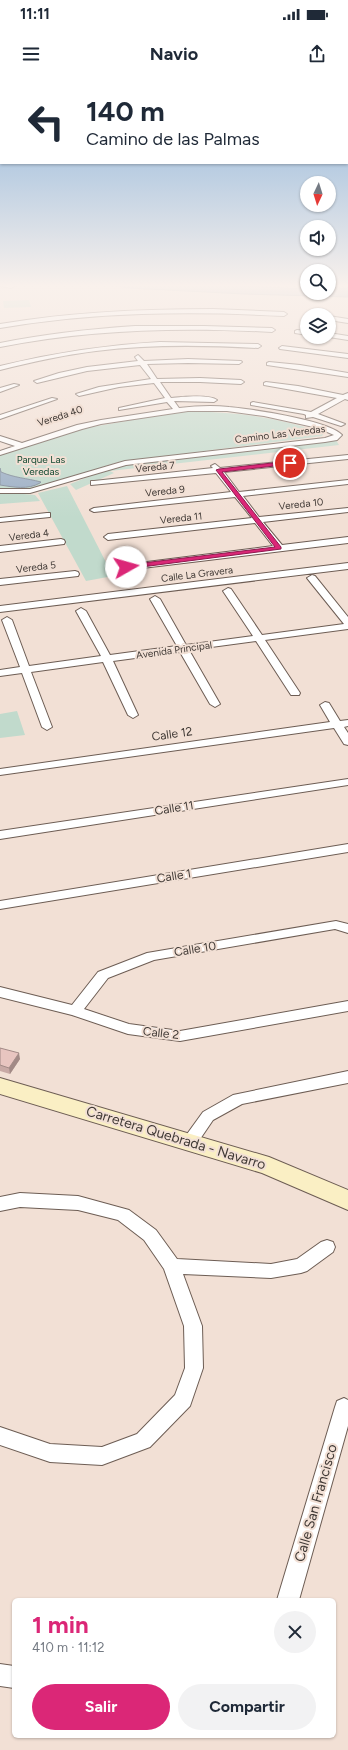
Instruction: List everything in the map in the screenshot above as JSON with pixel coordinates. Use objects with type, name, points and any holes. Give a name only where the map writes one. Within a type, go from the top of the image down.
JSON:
[{"type":"street","points":[[0,368],[25,362]]},
{"type":"street","points":[[142,362],[176,410]]},
{"type":"street","points":[[37,381],[79,371],[146,362]]},
{"type":"street","points":[[269,364],[300,367],[348,375]]},
{"type":"street","points":[[79,394],[124,384],[156,381],[188,379],[241,382]]},
{"type":"street","points":[[266,384],[347,397]]},
{"type":"street","points":[[0,390],[16,385]]},
{"type":"street","points":[[299,421],[347,397]]},
{"type":"street","points":[[0,417],[54,399]]},
{"type":"street","points":[[121,409],[141,404],[169,400],[189,399],[222,401]]},
{"type":"street","points":[[251,404],[313,414],[341,424]]},
{"type":"street","name":"Camino Las Veredas","points":[[0,453],[68,430],[100,422],[176,410],[227,409],[264,414],[299,421],[334,431],[338,435],[334,438],[325,440],[125,463],[30,491],[0,491]]},
{"type":"street","name":"Vereda 40","points":[[31,436],[87,417]]},
{"type":"street","points":[[57,426],[68,430]]},
{"type":"street","points":[[338,435],[348,434]]},
{"type":"street","points":[[0,438],[22,446]]},
{"type":"street","points":[[205,453],[279,548]]},
{"type":"street","name":"Vereda 7","points":[[94,483],[348,457]]},
{"type":"street","name":"Vereda 9","points":[[94,510],[348,482]]},
{"type":"street","name":"Vereda 10","points":[[257,520],[348,510]]},
{"type":"street","points":[[0,520],[47,515]]},
{"type":"street","name":"Vereda 11","points":[[108,537],[257,520]]},
{"type":"street","points":[[126,567],[348,540]]},
{"type":"street","name":"Vereda 4","points":[[0,549],[60,542]]},
{"type":"street","name":"Calle La Gravera","points":[[0,609],[348,566]]},
{"type":"street","name":"Vereda 5","points":[[0,582],[75,574]]},
{"type":"street","points":[[312,578],[348,625]]},
{"type":"street","points":[[228,591],[295,692]]},
{"type":"street","points":[[155,599],[215,704]]},
{"type":"street","points":[[81,611],[107,659],[133,715]]},
{"type":"street","points":[[7,620],[47,726]]},
{"type":"street","name":"Avenida Principal","points":[[0,673],[259,639],[348,625]]},
{"type":"street","points":[[325,705],[348,742]]},
{"type":"street","name":"Calle 12","points":[[0,772],[348,723]]},
{"type":"street","name":"Calle 11","points":[[0,835],[348,782]]},
{"type":"street","name":"Calle 1","points":[[0,905],[348,848]]},
{"type":"street","name":"Calle 10","points":[[75,1011],[103,976],[152,956],[342,927]]},
{"type":"street","name":"Calle 2","points":[[0,992],[75,1011],[128,1029],[180,1036],[348,1006]]},
{"type":"street","points":[[190,1141],[208,1116],[238,1099],[348,1077]]},
{"type":"street","name":"Carretera Quebrada - Navarro","points":[[0,1086],[190,1141],[284,1171],[348,1200]]},
{"type":"street","points":[[0,1204],[20,1200],[78,1203],[123,1215],[150,1235],[172,1266],[193,1326],[194,1368],[183,1400],[143,1441],[102,1456],[50,1453],[0,1436]]},
{"type":"street","points":[[172,1266],[271,1272],[301,1266],[327,1247]]},
{"type":"street","name":"Calle San Francisco","points":[[289,1598],[344,1407]]},
{"type":"street","points":[[0,1675],[12,1677]]},
{"type":"green space","name":"Parque Las Veredas","points":[[179,412],[216,412],[253,416],[307,427],[324,433],[322,436],[119,462],[46,486],[16,490],[0,489],[0,455],[80,429]]},
{"type":"green space","points":[[336,440],[339,445],[110,471],[114,473],[76,490],[70,484],[106,470],[109,471],[115,467]]},
{"type":"green space","points":[[67,486],[113,576],[86,581],[38,493]]},
{"type":"green space","points":[[0,492],[35,495],[40,501],[0,504]]},
{"type":"green space","points":[[17,711],[25,735],[0,738],[0,714]]},
{"type":"water","points":[[0,468],[1,472],[6,474],[41,482],[31,487],[0,485]]},
{"type":"building","points":[[0,1048],[19,1053],[9,1068],[0,1065]]},
{"type":"route","points":[[126,567],[279,548],[219,470],[290,463]]}]
